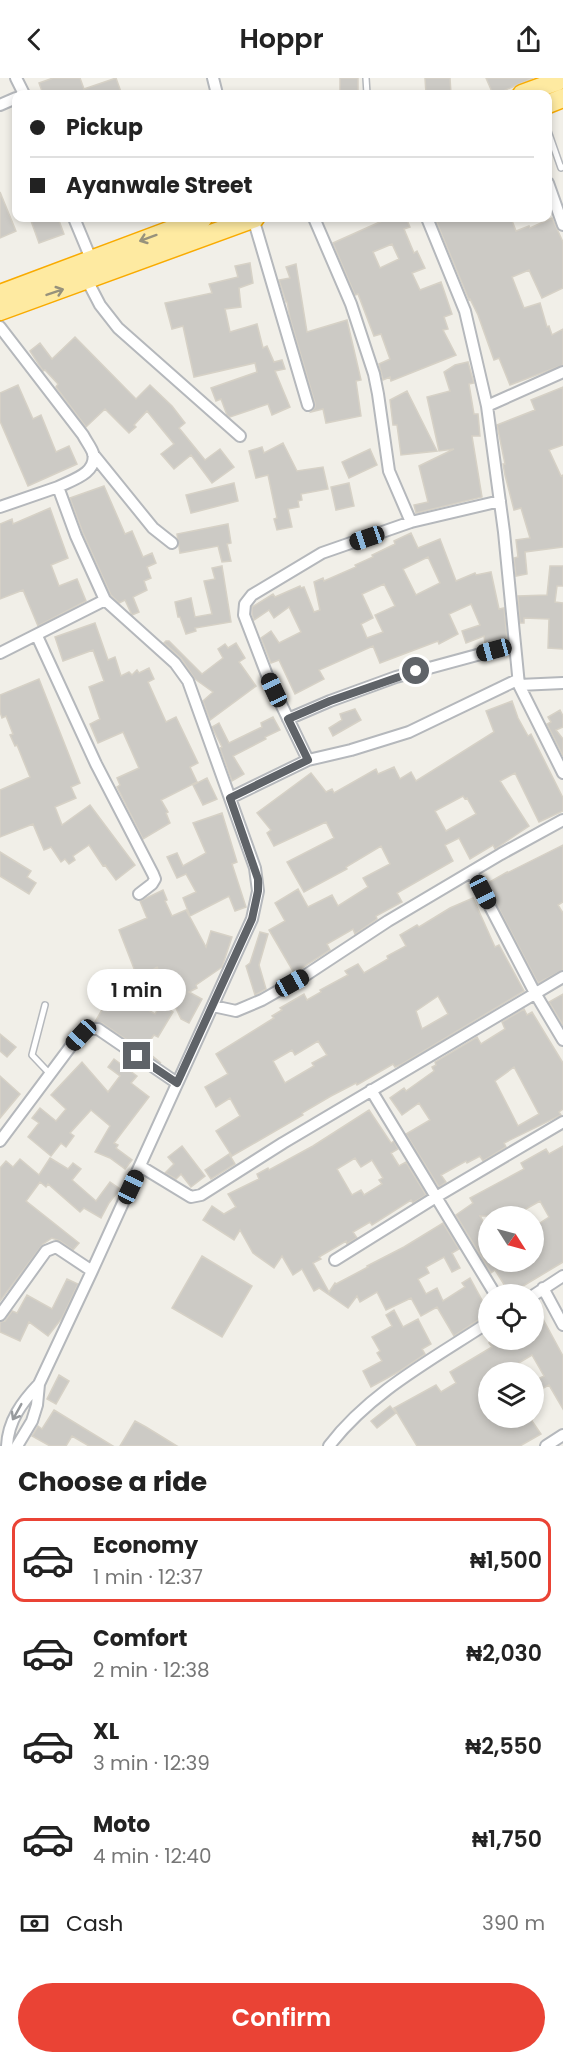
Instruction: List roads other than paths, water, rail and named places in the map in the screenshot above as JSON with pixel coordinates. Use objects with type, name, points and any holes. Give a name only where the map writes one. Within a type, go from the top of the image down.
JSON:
[{"type":"highway","points":[[527,88],[563,79]]},
{"type":"highway","points":[[1,291],[192,222]]},
{"type":"highway","points":[[0,311],[243,222]]},
{"type":"street","points":[[552,194],[563,225]]},
{"type":"street","points":[[76,222],[91,259]]},
{"type":"street","points":[[255,222],[308,405]]},
{"type":"street","points":[[316,222],[351,304],[378,394],[389,471],[411,522]]},
{"type":"street","points":[[429,222],[465,311],[488,406],[518,682],[563,773]]},
{"type":"street","points":[[87,280],[100,305],[118,328],[240,436]]},
{"type":"street","points":[[0,327],[84,435],[93,454],[153,528],[172,543]]},
{"type":"street","points":[[488,406],[563,372]]},
{"type":"street","points":[[0,507],[58,487],[87,472],[92,464],[93,454]]},
{"type":"street","points":[[17,1446],[32,1421],[37,1405],[39,1384],[65,1325],[92,1271],[252,919],[258,891],[255,868],[194,693],[183,671],[105,600],[76,536],[58,487]]},
{"type":"street","points":[[308,760],[267,675],[244,615],[245,604],[252,595],[322,553],[411,522],[500,501]]},
{"type":"street","points":[[0,653],[105,600]]},
{"type":"street","points":[[36,636],[96,764],[155,879],[139,894]]},
{"type":"street","points":[[288,719],[396,677],[514,645]]},
{"type":"street","points":[[230,798],[308,760],[351,750],[409,732],[518,682],[563,683]]},
{"type":"street","points":[[213,1006],[236,1011],[262,1000],[306,975],[388,921],[563,820]]},
{"type":"street","points":[[472,872],[535,993],[563,1040]]},
{"type":"street","points":[[140,1166],[191,1197],[196,1197],[563,977]]},
{"type":"street","points":[[0,1141],[71,1046],[89,1029],[98,1029],[177,1083]]},
{"type":"street","points":[[371,1090],[489,1284]]},
{"type":"street","points":[[335,1260],[563,1122]]},
{"type":"street","points":[[0,1315],[46,1251],[51,1248],[56,1247],[92,1271]]},
{"type":"street","points":[[544,1289],[563,1276]]},
{"type":"street","points":[[544,1299],[563,1325]]},
{"type":"street","points":[[329,1446],[339,1432],[380,1395],[478,1329]]},
{"type":"street","points":[[7,1446],[13,1418],[25,1399],[39,1384]]},
{"type":"street","points":[[546,1446],[563,1435]]},
{"type":"lane","points":[[552,142],[561,168],[563,167]]},
{"type":"lane","points":[[45,1005],[32,1054],[50,1074]]}]
